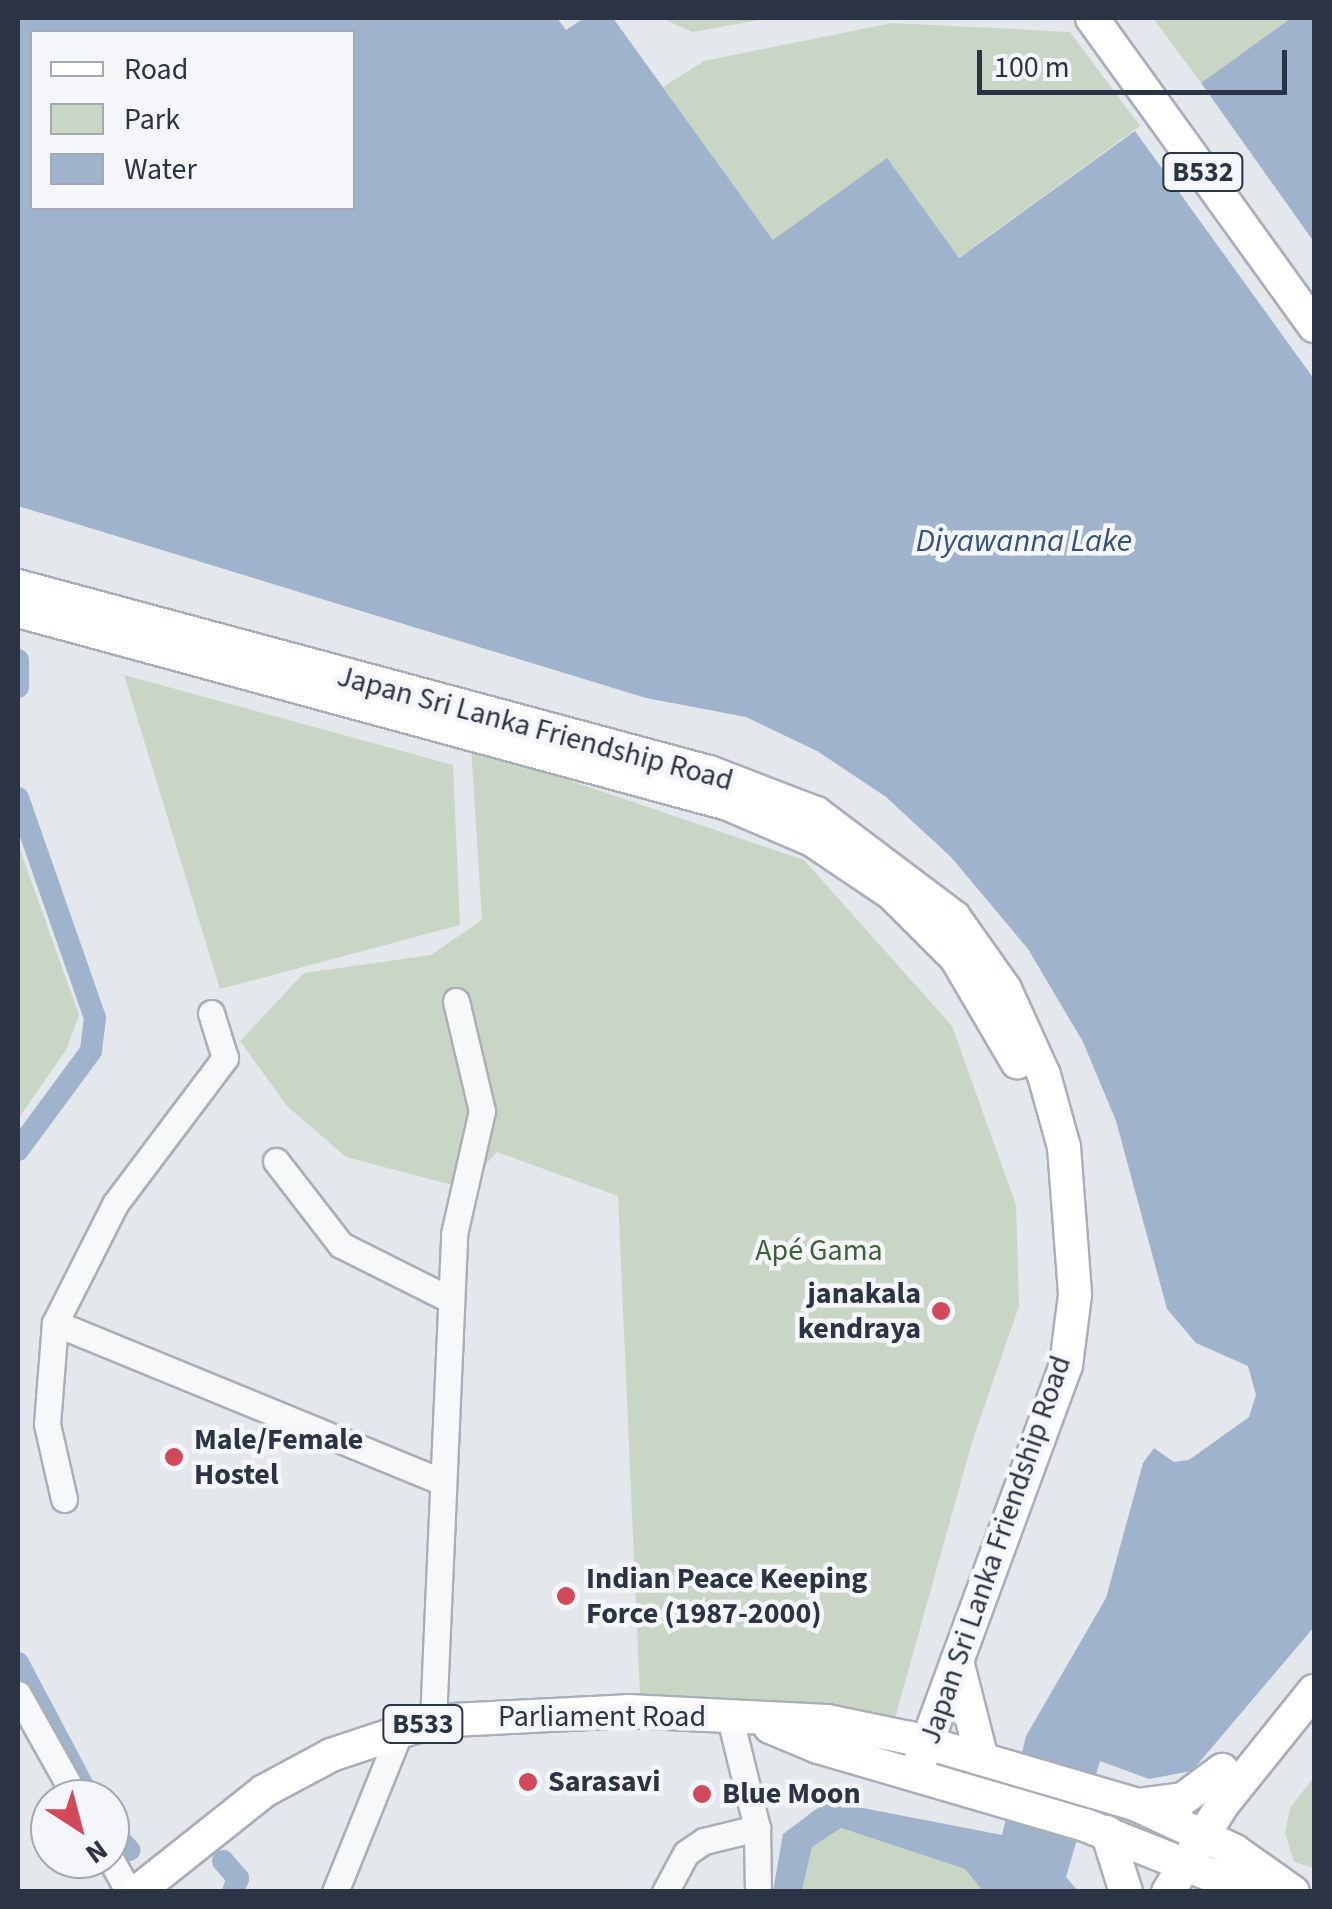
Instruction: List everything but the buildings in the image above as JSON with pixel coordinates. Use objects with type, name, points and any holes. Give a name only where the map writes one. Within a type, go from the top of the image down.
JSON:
[{"type":"main road","name":"B532","points":[[1092,18],[1314,326]]},
{"type":"main road","name":"B532","points":[[1118,18],[1314,290]]},
{"type":"main road","name":"Japan Sri Lanka Friendship Road","points":[[18,586],[710,772],[816,814],[954,917],[1005,989],[1044,1075],[1064,1147],[1075,1295],[1066,1365],[957,1661],[913,1756]]},
{"type":"main road","name":"Japan Sri Lanka Friendship Road","points":[[18,611],[728,804],[850,862],[956,958],[1026,1078],[1059,1225],[1060,1305],[913,1756]]},
{"type":"main road","points":[[957,1661],[983,1769]]},
{"type":"main road","points":[[1191,1828],[1314,1691]]},
{"type":"main road","name":"Parliament Road","points":[[137,1892],[264,1791],[331,1755],[433,1721],[628,1711],[743,1720],[827,1720],[913,1756],[1102,1794],[1191,1828],[1293,1892]]},
{"type":"main road","points":[[1137,1806],[1182,1799],[1280,1726]]},
{"type":"main road","name":"Parliament Road","points":[[983,1769],[1171,1869],[1263,1891]]},
{"type":"main road","points":[[1146,1892],[1171,1869],[1222,1770]]},
{"type":"main road","points":[[1096,1828],[1126,1892]]},
{"type":"street","points":[[433,1721],[454,1234],[482,1111],[456,1000]]},
{"type":"street","points":[[64,1499],[47,1424],[55,1323],[115,1204],[225,1058],[211,1013]]},
{"type":"street","points":[[276,1161],[341,1245],[451,1300]]},
{"type":"street","points":[[55,1323],[444,1482]]},
{"type":"street","points":[[18,1694],[66,1779]]},
{"type":"street","points":[[743,1720],[757,1828],[758,1892]]},
{"type":"street","points":[[334,1892],[400,1732]]},
{"type":"street","points":[[665,1892],[686,1852],[704,1841],[757,1828]]},
{"type":"green space","points":[[662,18],[771,18],[692,32]]},
{"type":"green space","points":[[1153,18],[1291,18],[1201,83]]},
{"type":"green space","points":[[892,23],[1070,32],[1140,126],[958,258],[773,240],[663,87],[704,61]]},
{"type":"green space","points":[[124,675],[453,765],[460,925],[220,989]]},
{"type":"green space","name":"Apé Gama","points":[[471,747],[804,860],[952,1026],[1016,1205],[1019,1306],[972,1442],[892,1729],[640,1695],[618,1196],[497,1152],[464,1188],[346,1157],[287,1106],[240,1041],[304,973],[431,955],[482,920]]},
{"type":"green space","points":[[18,844],[79,1015],[66,1050],[18,1119]]},
{"type":"green space","points":[[1314,1777],[1314,1868],[1294,1862],[1285,1833],[1290,1808]]},
{"type":"green space","points":[[841,1828],[965,1869],[983,1891],[802,1892],[812,1847]]},
{"type":"water","name":"Diyawanna Lake","points":[[18,18],[557,18],[566,30],[584,18],[613,18],[773,240],[887,158],[959,258],[1135,131],[1314,379],[1314,1627],[1192,1771],[1149,1779],[1100,1761],[1066,1877],[1078,1891],[983,1891],[965,1869],[841,1828],[812,1847],[802,1891],[773,1891],[783,1834],[827,1801],[1002,1835],[1026,1736],[1106,1598],[1143,1463],[1154,1448],[1174,1462],[1189,1460],[1249,1417],[1256,1395],[1248,1366],[1196,1343],[1167,1309],[1116,1121],[1083,1042],[1028,949],[951,857],[886,797],[817,751],[746,717],[646,698],[18,506]]},
{"type":"water","points":[[1291,18],[1314,18],[1314,242],[1201,83]]},
{"type":"waterway","points":[[18,660],[18,687]]},
{"type":"waterway","points":[[18,798],[95,1018],[91,1051],[18,1150]]},
{"type":"waterway","points":[[18,1663],[79,1779]]},
{"type":"waterway","points":[[223,1861],[238,1878],[233,1892]]},
{"type":"place","name":"janakala kendraya","points":[[941,1311]]},
{"type":"place","name":"Male/Female Hostel","points":[[174,1457]]},
{"type":"place","name":"Indian Peace Keeping Force (1987-2000)","points":[[566,1596]]},
{"type":"place","name":"Sarasavi","points":[[528,1782]]},
{"type":"place","name":"Blue Moon","points":[[702,1794]]}]
